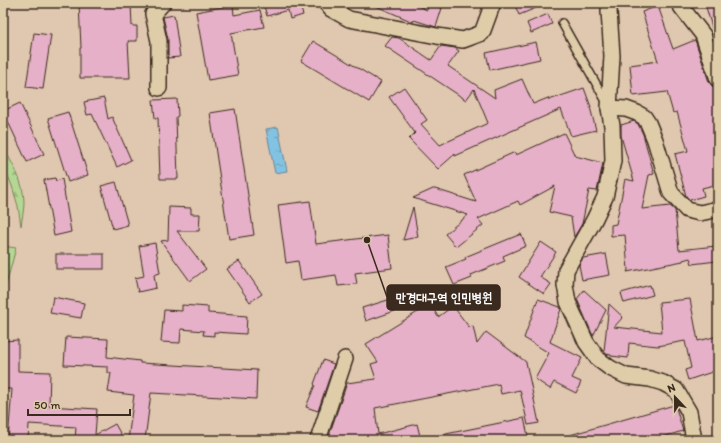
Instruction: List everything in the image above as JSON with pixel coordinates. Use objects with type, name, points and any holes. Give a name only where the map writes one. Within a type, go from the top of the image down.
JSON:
[{"type":"street","points":[[159,88],[159,41],[153,14],[163,3]]},
{"type":"street","points":[[326,3],[331,9],[349,20],[463,40],[482,33],[493,3]]},
{"type":"street","points":[[610,3],[612,56],[610,108],[613,161],[605,197],[566,270],[565,285],[568,302],[586,342],[598,359],[610,368],[626,376],[650,379],[663,383],[676,390],[689,412],[694,440]]},
{"type":"street","points":[[679,3],[703,35],[718,79]]},
{"type":"street","points":[[610,108],[626,109],[644,117],[656,140],[671,193],[687,210],[700,213],[718,209]]},
{"type":"street","points":[[318,440],[345,359]]},
{"type":"lane","points":[[562,23],[610,108]]},
{"type":"green space","points":[[3,147],[17,173],[22,187],[24,202],[21,226],[18,206],[3,163]]},
{"type":"green space","points":[[3,246],[16,248],[3,296]]},
{"type":"water","points":[[278,127],[287,171],[275,173],[266,129]]},
{"type":"building","points":[[79,3],[131,3],[132,26],[137,26],[137,41],[128,41],[130,78],[80,78],[81,48]]},
{"type":"building","points":[[263,3],[301,3],[302,6],[300,6],[303,15],[290,19],[288,10],[267,16]]},
{"type":"building","points":[[369,3],[411,3],[427,10],[429,4],[442,8],[436,27],[414,20],[413,22]]},
{"type":"building","points":[[514,3],[548,3],[519,15]]},
{"type":"building","points":[[717,3],[718,51],[712,34],[714,34],[706,7]]},
{"type":"building","points":[[233,5],[234,15],[260,10],[264,27],[231,33],[238,75],[208,80],[196,12]]},
{"type":"building","points":[[658,6],[673,49],[695,40],[709,82],[712,86],[718,88],[718,184],[702,188],[704,196],[690,200],[686,196],[675,154],[688,151],[677,112],[673,113],[667,92],[633,96],[630,65],[658,61],[642,12]]},
{"type":"building","points":[[548,14],[552,24],[531,33],[527,23]]},
{"type":"building","points":[[174,15],[180,57],[168,58],[168,39],[163,17]]},
{"type":"building","points":[[34,33],[51,35],[43,89],[26,87]]},
{"type":"building","points":[[392,37],[399,38],[431,60],[441,46],[455,48],[459,51],[448,66],[495,98],[494,90],[522,79],[533,104],[548,98],[549,100],[584,88],[591,107],[596,130],[571,136],[561,109],[455,156],[455,154],[438,169],[409,139],[415,133],[389,97],[404,87],[427,120],[421,124],[440,145],[488,123],[474,89],[466,100],[385,46]]},
{"type":"building","points":[[313,41],[381,82],[369,102],[301,61]]},
{"type":"building","points":[[536,42],[540,59],[490,70],[486,53]]},
{"type":"building","points":[[104,98],[108,119],[112,117],[131,160],[117,167],[92,114],[87,115],[84,102]]},
{"type":"building","points":[[177,99],[178,116],[176,117],[178,179],[160,179],[158,118],[155,118],[153,100]]},
{"type":"building","points":[[20,103],[44,154],[27,162],[3,111]]},
{"type":"building","points":[[235,109],[254,235],[229,239],[210,113]]},
{"type":"building","points":[[68,112],[88,175],[68,182],[48,118]]},
{"type":"building","points":[[634,121],[638,124],[643,134],[654,174],[649,175],[642,209],[670,206],[675,210],[679,250],[716,246],[717,261],[692,264],[690,258],[683,261],[627,272],[625,235],[611,236],[611,225],[616,224],[625,179],[634,181],[621,136],[621,125]]},
{"type":"building","points":[[564,133],[575,156],[603,163],[597,191],[589,190],[582,224],[574,237],[571,217],[549,212],[555,186],[520,205],[518,201],[478,219],[483,225],[456,247],[445,234],[468,215],[413,198],[435,189],[476,202],[464,175],[515,152],[516,155]]},
{"type":"building","points":[[55,178],[56,181],[62,179],[71,232],[54,236],[44,180]]},
{"type":"building","points":[[116,182],[128,225],[113,229],[101,186]]},
{"type":"building","points":[[310,201],[316,244],[388,235],[392,268],[355,273],[357,284],[338,286],[336,275],[301,280],[298,261],[286,263],[278,205]]},
{"type":"building","points":[[169,207],[191,208],[191,214],[200,214],[199,231],[177,231],[206,269],[190,281],[161,241],[168,240]]},
{"type":"building","points":[[413,207],[418,237],[403,240]]},
{"type":"building","points":[[521,234],[526,246],[503,256],[505,261],[471,275],[472,278],[454,285],[446,267],[466,259],[465,257]]},
{"type":"building","points":[[541,242],[556,252],[540,277],[551,284],[544,294],[519,277]]},
{"type":"building","points":[[155,243],[160,273],[154,275],[156,288],[138,292],[135,278],[144,276],[139,246]]},
{"type":"building","points":[[56,254],[104,254],[104,269],[56,269]]},
{"type":"building","points":[[606,254],[610,275],[582,280],[579,265],[583,258]]},
{"type":"building","points":[[239,261],[262,294],[250,302],[227,269]]},
{"type":"building","points":[[650,285],[653,295],[624,303],[621,293]]},
{"type":"building","points":[[584,290],[606,310],[593,336],[577,299]]},
{"type":"building","points":[[53,297],[84,303],[81,318],[50,313]]},
{"type":"building","points":[[391,299],[395,311],[366,321],[362,308]]},
{"type":"building","points":[[538,299],[560,307],[561,309],[550,342],[582,358],[572,378],[581,382],[576,393],[554,382],[550,389],[535,379],[549,353],[524,338]]},
{"type":"building","points":[[690,299],[698,341],[718,336],[718,370],[688,380],[685,370],[691,368],[685,341],[658,346],[629,343],[628,358],[611,356],[606,354],[604,351],[609,304],[623,317],[614,327],[662,332],[659,302]]},
{"type":"building","points":[[182,305],[208,307],[208,313],[247,316],[246,334],[214,332],[214,336],[203,335],[204,331],[181,329],[180,343],[161,342],[164,310],[182,311]]},
{"type":"building","points":[[432,306],[438,317],[453,306],[469,327],[473,326],[477,344],[486,332],[526,362],[539,423],[528,425],[520,390],[501,394],[499,384],[375,408],[378,434],[417,424],[420,436],[402,440],[330,440],[330,432],[347,383],[376,379],[371,364],[378,362],[366,344],[416,313]]},
{"type":"building","points":[[66,337],[108,339],[107,357],[140,361],[140,363],[257,370],[256,399],[151,393],[145,440],[128,440],[134,395],[108,392],[111,373],[108,373],[108,367],[64,365]]},
{"type":"building","points":[[18,340],[18,371],[50,372],[49,406],[97,409],[95,435],[115,424],[124,440],[75,440],[76,427],[29,424],[28,440],[8,440],[12,389],[3,389],[3,341]]},
{"type":"building","points":[[323,360],[334,364],[318,411],[306,407]]},
{"type":"building","points":[[674,405],[683,431],[652,440],[564,440],[563,437]]},
{"type":"building","points":[[524,418],[529,440],[441,440],[441,435]]},
{"type":"place","name":"만경대구역 인민병원","points":[[367,240]]}]
